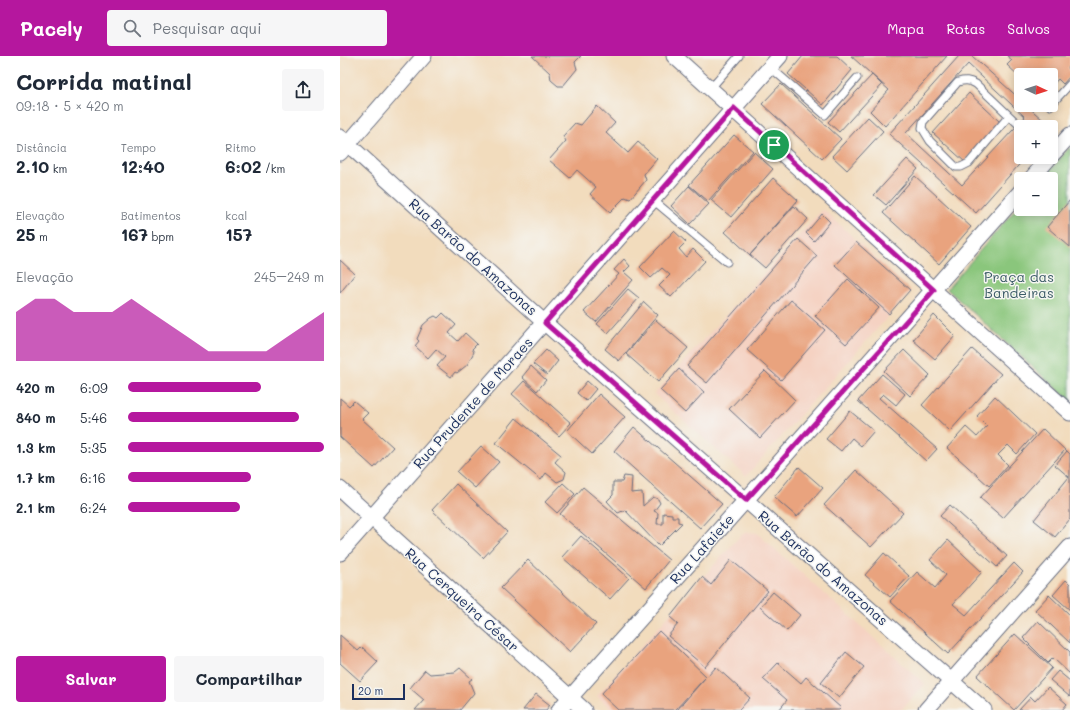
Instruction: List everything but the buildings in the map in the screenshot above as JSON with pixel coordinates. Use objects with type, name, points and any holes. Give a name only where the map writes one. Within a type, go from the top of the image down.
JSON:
[{"type":"street","points":[[343,144],[424,56]]},
{"type":"street","points":[[674,56],[734,108],[1070,413]]},
{"type":"street","name":"Rua Prudente de Moraes","points":[[340,553],[370,517],[545,323],[780,56]]},
{"type":"street","points":[[1058,149],[1070,135]]},
{"type":"street","name":"Rua Barão do Amazonas","points":[[343,144],[984,710]]},
{"type":"street","points":[[1037,172],[1045,164]]},
{"type":"street","name":"Rua Lafaiete","points":[[559,710],[1014,199]]},
{"type":"street","name":"Rua Cerqueira César","points":[[340,489],[584,710]]},
{"type":"street","points":[[926,710],[1070,547]]},
{"type":"lane","points":[[711,88],[739,56]]},
{"type":"lane","points":[[770,67],[824,114],[857,78]]},
{"type":"lane","points":[[1009,116],[969,164],[961,168],[956,167],[930,141],[922,128],[923,122],[958,82],[963,80],[969,80],[976,84],[1014,120]]},
{"type":"lane","points":[[1058,97],[1070,84]]},
{"type":"lane","points":[[653,200],[727,262]]},
{"type":"shaded area","points":[[823,209],[911,291],[746,476],[654,394]]},
{"type":"shaded area","points":[[748,532],[757,533],[925,684],[901,710],[613,710],[597,696],[741,535]]},
{"type":"green space","name":"Praça das Bandeiras","points":[[1070,147],[1070,401],[947,289],[1014,211],[1014,216],[1058,216],[1058,172],[1048,172],[1055,164],[1058,164],[1058,161]]},
{"type":"route","points":[[734,108],[774,145],[934,290],[746,500],[545,323],[734,108]]}]
